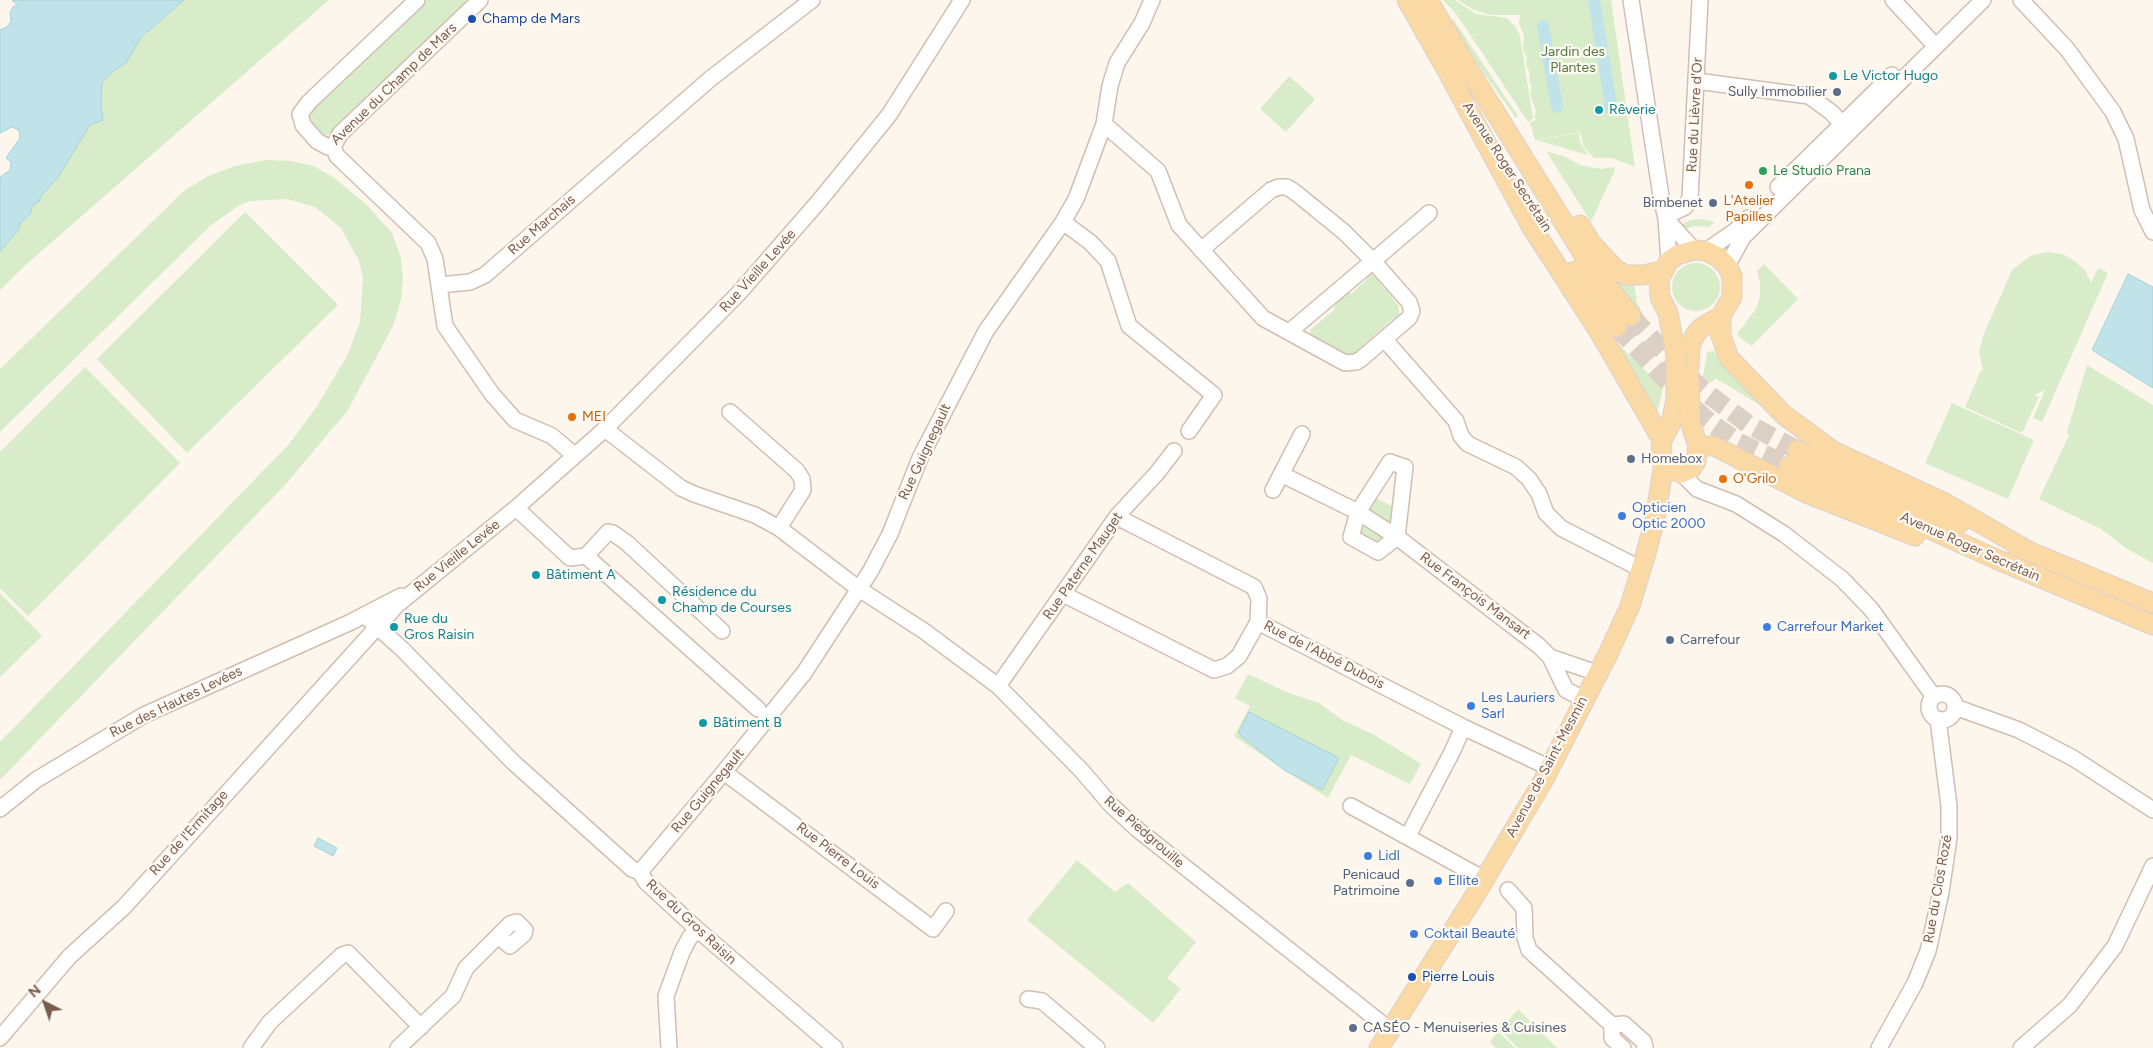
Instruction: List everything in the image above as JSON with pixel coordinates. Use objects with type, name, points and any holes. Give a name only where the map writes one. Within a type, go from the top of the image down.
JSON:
[{"type":"main road","name":"Avenue Roger Secrétain","points":[[1407,0],[1450,78],[1584,286],[1624,322],[1467,67],[1428,0]]},
{"type":"main road","points":[[1467,67],[1570,210],[1591,243],[1608,263],[1626,275],[1643,276],[1666,266],[1676,255],[1700,250],[1718,257],[1727,266],[1734,286],[1732,297],[1720,316],[1721,336],[1729,358],[1784,415],[1834,451],[1945,503],[2027,550]]},
{"type":"main road","points":[[1450,78],[1530,226],[1610,349],[1662,440]]},
{"type":"main road","name":"Avenue de Saint-Mesmin","points":[[1666,266],[1659,279],[1660,297],[1669,317],[1683,361],[1683,406],[1698,446]]},
{"type":"main road","name":"Avenue de Saint-Mesmin","points":[[1683,361],[1701,328],[1720,316]]},
{"type":"main road","name":"Avenue de Saint-Mesmin","points":[[1379,1048],[1484,879],[1550,768],[1630,606],[1655,519],[1664,463],[1661,451],[1662,440],[1683,406]]},
{"type":"main road","points":[[1644,561],[1681,473],[1692,468],[1696,461],[1698,446],[1714,446],[1806,493],[1922,539],[1996,559]]},
{"type":"main road","name":"Avenue Roger Secrétain","points":[[2153,603],[1851,479],[1793,458],[1996,559],[2153,626]]},
{"type":"main road","points":[[1664,463],[1670,469],[1681,473]]},
{"type":"street","name":"Avenue du Champ de Mars","points":[[417,0],[309,102],[300,114],[303,125],[317,141],[328,147],[333,147],[340,134],[480,0]]},
{"type":"street","name":"Rue Marchais","points":[[440,285],[470,282],[485,275],[710,79],[812,0]]},
{"type":"street","name":"Rue Vieille Levée","points":[[378,627],[397,605],[516,508],[605,429],[738,294],[820,200],[888,115],[962,0]]},
{"type":"street","name":"Rue Guignegault","points":[[640,872],[804,673],[859,589],[890,534],[920,458],[986,331],[1063,222],[1086,176],[1104,124],[1110,86],[1117,63],[1142,22],[1152,0]]},
{"type":"street","points":[[1631,0],[1666,218],[1666,266]]},
{"type":"street","name":"Rue du Lièvre d'Or","points":[[1666,218],[1685,207],[1689,202],[1700,0]]},
{"type":"street","points":[[1893,0],[1930,40]]},
{"type":"street","points":[[1727,266],[1743,237],[1930,40],[1973,0]]},
{"type":"street","points":[[1666,218],[1700,250],[1735,231],[1982,0]]},
{"type":"street","points":[[2021,0],[2068,49],[2113,112],[2126,139],[2142,210],[2153,232]]},
{"type":"street","points":[[1697,81],[1809,96],[1846,127]]},
{"type":"street","points":[[1104,124],[1158,171],[1180,225],[1201,250],[1262,318],[1345,363],[1356,362],[1385,340],[1409,318],[1412,312],[1409,302],[1373,261],[1344,232],[1287,187],[1271,190],[1201,250]]},
{"type":"street","points":[[333,147],[337,156],[428,243],[435,259],[445,326],[492,394],[515,420],[552,436],[574,455]]},
{"type":"street","points":[[1289,332],[1429,213]]},
{"type":"street","points":[[1063,222],[1090,242],[1108,261],[1129,326],[1212,384],[1214,395],[1189,431]]},
{"type":"street","points":[[1385,340],[1456,421],[1461,436],[1468,444],[1516,467],[1529,479],[1539,494],[1546,512],[1561,528],[1644,561]]},
{"type":"street","points":[[730,412],[796,471],[802,479],[803,490],[779,528]]},
{"type":"street","name":"Rue Piedgrouille","points":[[605,429],[681,488],[755,515],[779,528],[859,589],[924,631],[998,686],[1082,770],[1110,805],[1137,829],[1390,1030]]},
{"type":"street","points":[[1273,490],[1302,434]]},
{"type":"street","name":"Rue Paterne Mauget","points":[[998,686],[1118,515],[1157,473],[1174,451]]},
{"type":"street","points":[[1390,462],[1405,467],[1397,538],[1378,552],[1351,537],[1358,512],[1390,462]]},
{"type":"street","points":[[1681,473],[1697,490],[1736,504],[1784,534],[1842,579],[1871,609],[1934,697]]},
{"type":"street","name":"Rue François Mansart","points":[[1282,474],[1358,512],[1397,538],[1539,646],[1550,658],[1566,690],[1584,699]]},
{"type":"street","points":[[516,508],[570,558],[586,556],[608,532],[612,533],[627,543],[722,631]]},
{"type":"street","points":[[1118,515],[1125,521],[1254,587],[1259,599],[1258,622]]},
{"type":"street","points":[[586,556],[758,709]]},
{"type":"street","name":"Rue des Hautes Levées","points":[[0,809],[36,780],[144,715],[364,616],[418,587]]},
{"type":"street","name":"Rue de l'Abbé Dubois","points":[[1063,594],[1214,670],[1227,666],[1239,656],[1258,622],[1463,727],[1550,768]]},
{"type":"street","points":[[364,616],[378,627]]},
{"type":"street","name":"Rue du Gros Raisin","points":[[378,627],[513,762],[624,863],[640,872],[646,882],[698,930],[835,1048]]},
{"type":"street","name":"Rue de l'Ermitage","points":[[0,1038],[70,956],[124,907],[378,627]]},
{"type":"street","name":"Rue François Mansart","points":[[1550,658],[1597,673]]},
{"type":"street","points":[[1942,694],[1947,695],[1954,701],[1955,706],[1950,717],[1938,719],[1929,710],[1929,705],[1934,697],[1942,694]]},
{"type":"street","points":[[1955,706],[2019,730],[2058,750],[2153,810]]},
{"type":"street","name":"Rue du Clos Rozé","points":[[1879,1048],[1915,983],[1928,951],[1941,892],[1949,838],[1949,806],[1938,719]]},
{"type":"street","points":[[1408,836],[1463,727]]},
{"type":"street","name":"Rue Pierre Louis","points":[[724,772],[933,929],[946,911]]},
{"type":"street","points":[[1351,806],[1484,879]]},
{"type":"street","points":[[2022,1048],[2070,1005],[2115,946],[2153,866]]},
{"type":"street","points":[[1508,890],[1524,908],[1525,938],[1530,950],[1612,1025],[1624,1024],[1644,1042],[1645,1048]]},
{"type":"street","points":[[670,1048],[666,996],[682,952],[690,937],[698,930]]},
{"type":"street","points":[[398,1048],[453,996],[466,968],[498,936]]},
{"type":"street","points":[[252,1048],[270,1022],[342,955],[348,953],[421,1027]]},
{"type":"street","points":[[1028,999],[1042,1001],[1097,1048]]},
{"type":"street","points":[[1612,1025],[1612,1038],[1623,1048]]},
{"type":"green space","points":[[184,0],[329,0],[29,262],[0,290],[0,252],[19,229],[20,223],[31,213],[32,206],[40,201],[40,197],[58,177],[84,133],[101,111],[102,83],[113,71],[126,63],[141,37]]},
{"type":"green space","points":[[426,0],[469,0],[341,125],[328,135],[320,134],[309,122],[308,114]]},
{"type":"green space","points":[[1443,0],[1455,0],[1476,14],[1507,18],[1516,27],[1520,36],[1533,119],[1528,122],[1457,15]]},
{"type":"green space","name":"Jardin des Plantes","points":[[1458,0],[1611,0],[1635,167],[1612,158],[1594,158],[1584,147],[1580,132],[1535,140],[1530,122],[1537,120],[1534,117],[1536,111],[1530,94],[1532,87],[1529,82],[1530,73],[1526,65],[1527,57],[1523,49],[1524,35],[1519,24],[1520,15],[1490,15],[1472,9]]},
{"type":"green space","points":[[1453,19],[1518,116],[1516,118],[1476,62],[1451,21]]},
{"type":"green space","points":[[1289,76],[1315,99],[1286,132],[1260,109]]},
{"type":"green space","points":[[1579,133],[1580,142],[1588,155],[1536,140]]},
{"type":"green space","points":[[1546,151],[1566,157],[1580,165],[1601,169],[1614,167],[1615,170],[1591,222]]},
{"type":"green space","points":[[267,160],[291,161],[314,166],[333,177],[366,204],[392,233],[401,258],[403,278],[401,300],[394,324],[348,410],[286,484],[0,780],[0,742],[289,444],[316,408],[348,354],[360,322],[363,279],[359,261],[341,228],[315,207],[287,199],[250,201],[238,206],[210,226],[0,432],[0,369],[184,191],[208,176],[235,166]]},
{"type":"green space","points":[[245,212],[338,305],[187,453],[97,359]]},
{"type":"green space","points":[[1701,219],[1715,222],[1709,227],[1694,226],[1681,230],[1679,226],[1690,220]]},
{"type":"green space","points":[[2047,252],[2062,254],[2073,260],[2085,270],[2091,283],[2098,268],[2108,273],[2042,422],[2033,418],[2045,390],[2034,395],[2039,397],[2022,433],[1965,407],[1981,370],[1983,371],[1979,352],[1983,336],[2012,270],[2030,256]]},
{"type":"green space","points":[[1691,263],[1701,263],[1713,270],[1720,282],[1720,292],[1713,304],[1701,311],[1691,311],[1683,307],[1676,300],[1672,292],[1672,282],[1676,274],[1683,267]]},
{"type":"green space","points":[[1764,264],[1798,299],[1752,346],[1737,334],[1756,309],[1760,297],[1760,283],[1757,271]]},
{"type":"green space","points":[[1605,267],[1634,282],[1637,303],[1647,322],[1645,324],[1620,293]]},
{"type":"green space","points":[[1370,271],[1398,305],[1400,316],[1392,320],[1360,348],[1359,354],[1348,357],[1310,337],[1310,330],[1334,310],[1338,296],[1346,290],[1351,294],[1366,280],[1367,273]]},
{"type":"green space","points":[[1620,348],[1663,388],[1657,414],[1621,357]]},
{"type":"green space","points":[[1713,351],[1765,408],[1715,378],[1711,383],[1703,377],[1707,352]]},
{"type":"green space","points":[[2087,365],[2153,405],[2153,563],[2127,549],[2101,529],[2039,499],[2069,435],[2067,432]]},
{"type":"green space","points":[[85,367],[180,463],[28,616],[0,588],[0,452]]},
{"type":"green space","points":[[1952,403],[2034,440],[2008,499],[1925,463]]},
{"type":"green space","points":[[1371,496],[1396,508],[1392,524],[1387,524],[1366,509]]},
{"type":"green space","points":[[1357,519],[1385,537],[1382,544],[1356,531]]},
{"type":"green space","points":[[0,593],[42,636],[0,677]]},
{"type":"green space","points":[[1248,674],[1286,692],[1319,703],[1344,721],[1373,734],[1421,764],[1410,784],[1351,755],[1328,798],[1284,770],[1234,736],[1250,706],[1235,698]]},
{"type":"green space","points":[[1077,860],[1115,892],[1128,883],[1196,942],[1167,978],[1181,989],[1153,1023],[1027,920]]},
{"type":"green space","points":[[1518,1009],[1557,1048],[1518,1048],[1500,1030]]},
{"type":"green space","points":[[1498,1031],[1515,1048],[1496,1048],[1490,1042]]},
{"type":"water","points":[[12,0],[184,0],[141,37],[126,63],[113,71],[102,83],[101,105],[103,120],[90,125],[58,177],[40,197],[40,201],[32,206],[31,213],[20,223],[19,229],[0,252],[0,177],[10,170],[11,162],[6,158],[20,138],[19,130],[12,127],[0,133],[0,30],[7,27],[11,21],[10,13],[13,7],[17,5]]},
{"type":"water","points":[[2128,274],[2153,287],[2153,388],[2092,350]]},
{"type":"water","points":[[1249,712],[1339,758],[1322,790],[1284,770],[1241,736],[1239,731]]},
{"type":"water","points":[[318,838],[337,848],[333,856],[314,846]]},
{"type":"waterway","points":[[1594,0],[1611,106],[1608,107]]},
{"type":"waterway","points":[[1543,26],[1557,107]]},
{"type":"tunnel","points":[[1631,316],[1681,370],[1708,394],[1748,424],[1797,450]]},
{"type":"tunnel","points":[[1617,327],[1682,397],[1708,421],[1736,441],[1789,466]]},
{"type":"place","name":"Champ de Mars","points":[[472,19]]},
{"type":"place","name":"Le Victor Hugo","points":[[1833,76]]},
{"type":"place","name":"Sully Immobilier","points":[[1837,92]]},
{"type":"place","name":"Rêverie","points":[[1599,110]]},
{"type":"place","name":"Le Studio Prana","points":[[1763,171]]},
{"type":"place","name":"L'Atelier Papilles","points":[[1749,185]]},
{"type":"place","name":"Bimbenet","points":[[1713,203]]},
{"type":"place","name":"MEI","points":[[572,417]]},
{"type":"place","name":"Homebox","points":[[1631,459]]},
{"type":"place","name":"O'Grilo","points":[[1723,479]]},
{"type":"place","name":"Opticien Optic 2000","points":[[1622,516]]},
{"type":"place","name":"Bâtiment A","points":[[536,575]]},
{"type":"place","name":"Résidence du Champ de Courses","points":[[662,600]]},
{"type":"place","name":"Rue du Gros Raisin","points":[[394,627]]},
{"type":"place","name":"Carrefour Market","points":[[1767,627]]},
{"type":"place","name":"Carrefour","points":[[1670,640]]},
{"type":"place","name":"Les Lauriers Sarl","points":[[1471,706]]},
{"type":"place","name":"Bâtiment B","points":[[703,723]]},
{"type":"place","name":"Lidl","points":[[1368,856]]},
{"type":"place","name":"Ellite","points":[[1438,881]]},
{"type":"place","name":"Penicaud Patrimoine","points":[[1410,883]]},
{"type":"place","name":"Coktail Beauté","points":[[1414,934]]},
{"type":"place","name":"Pierre Louis","points":[[1412,977]]},
{"type":"place","name":"CASÉO - Menuiseries & Cuisines","points":[[1353,1028]]}]
